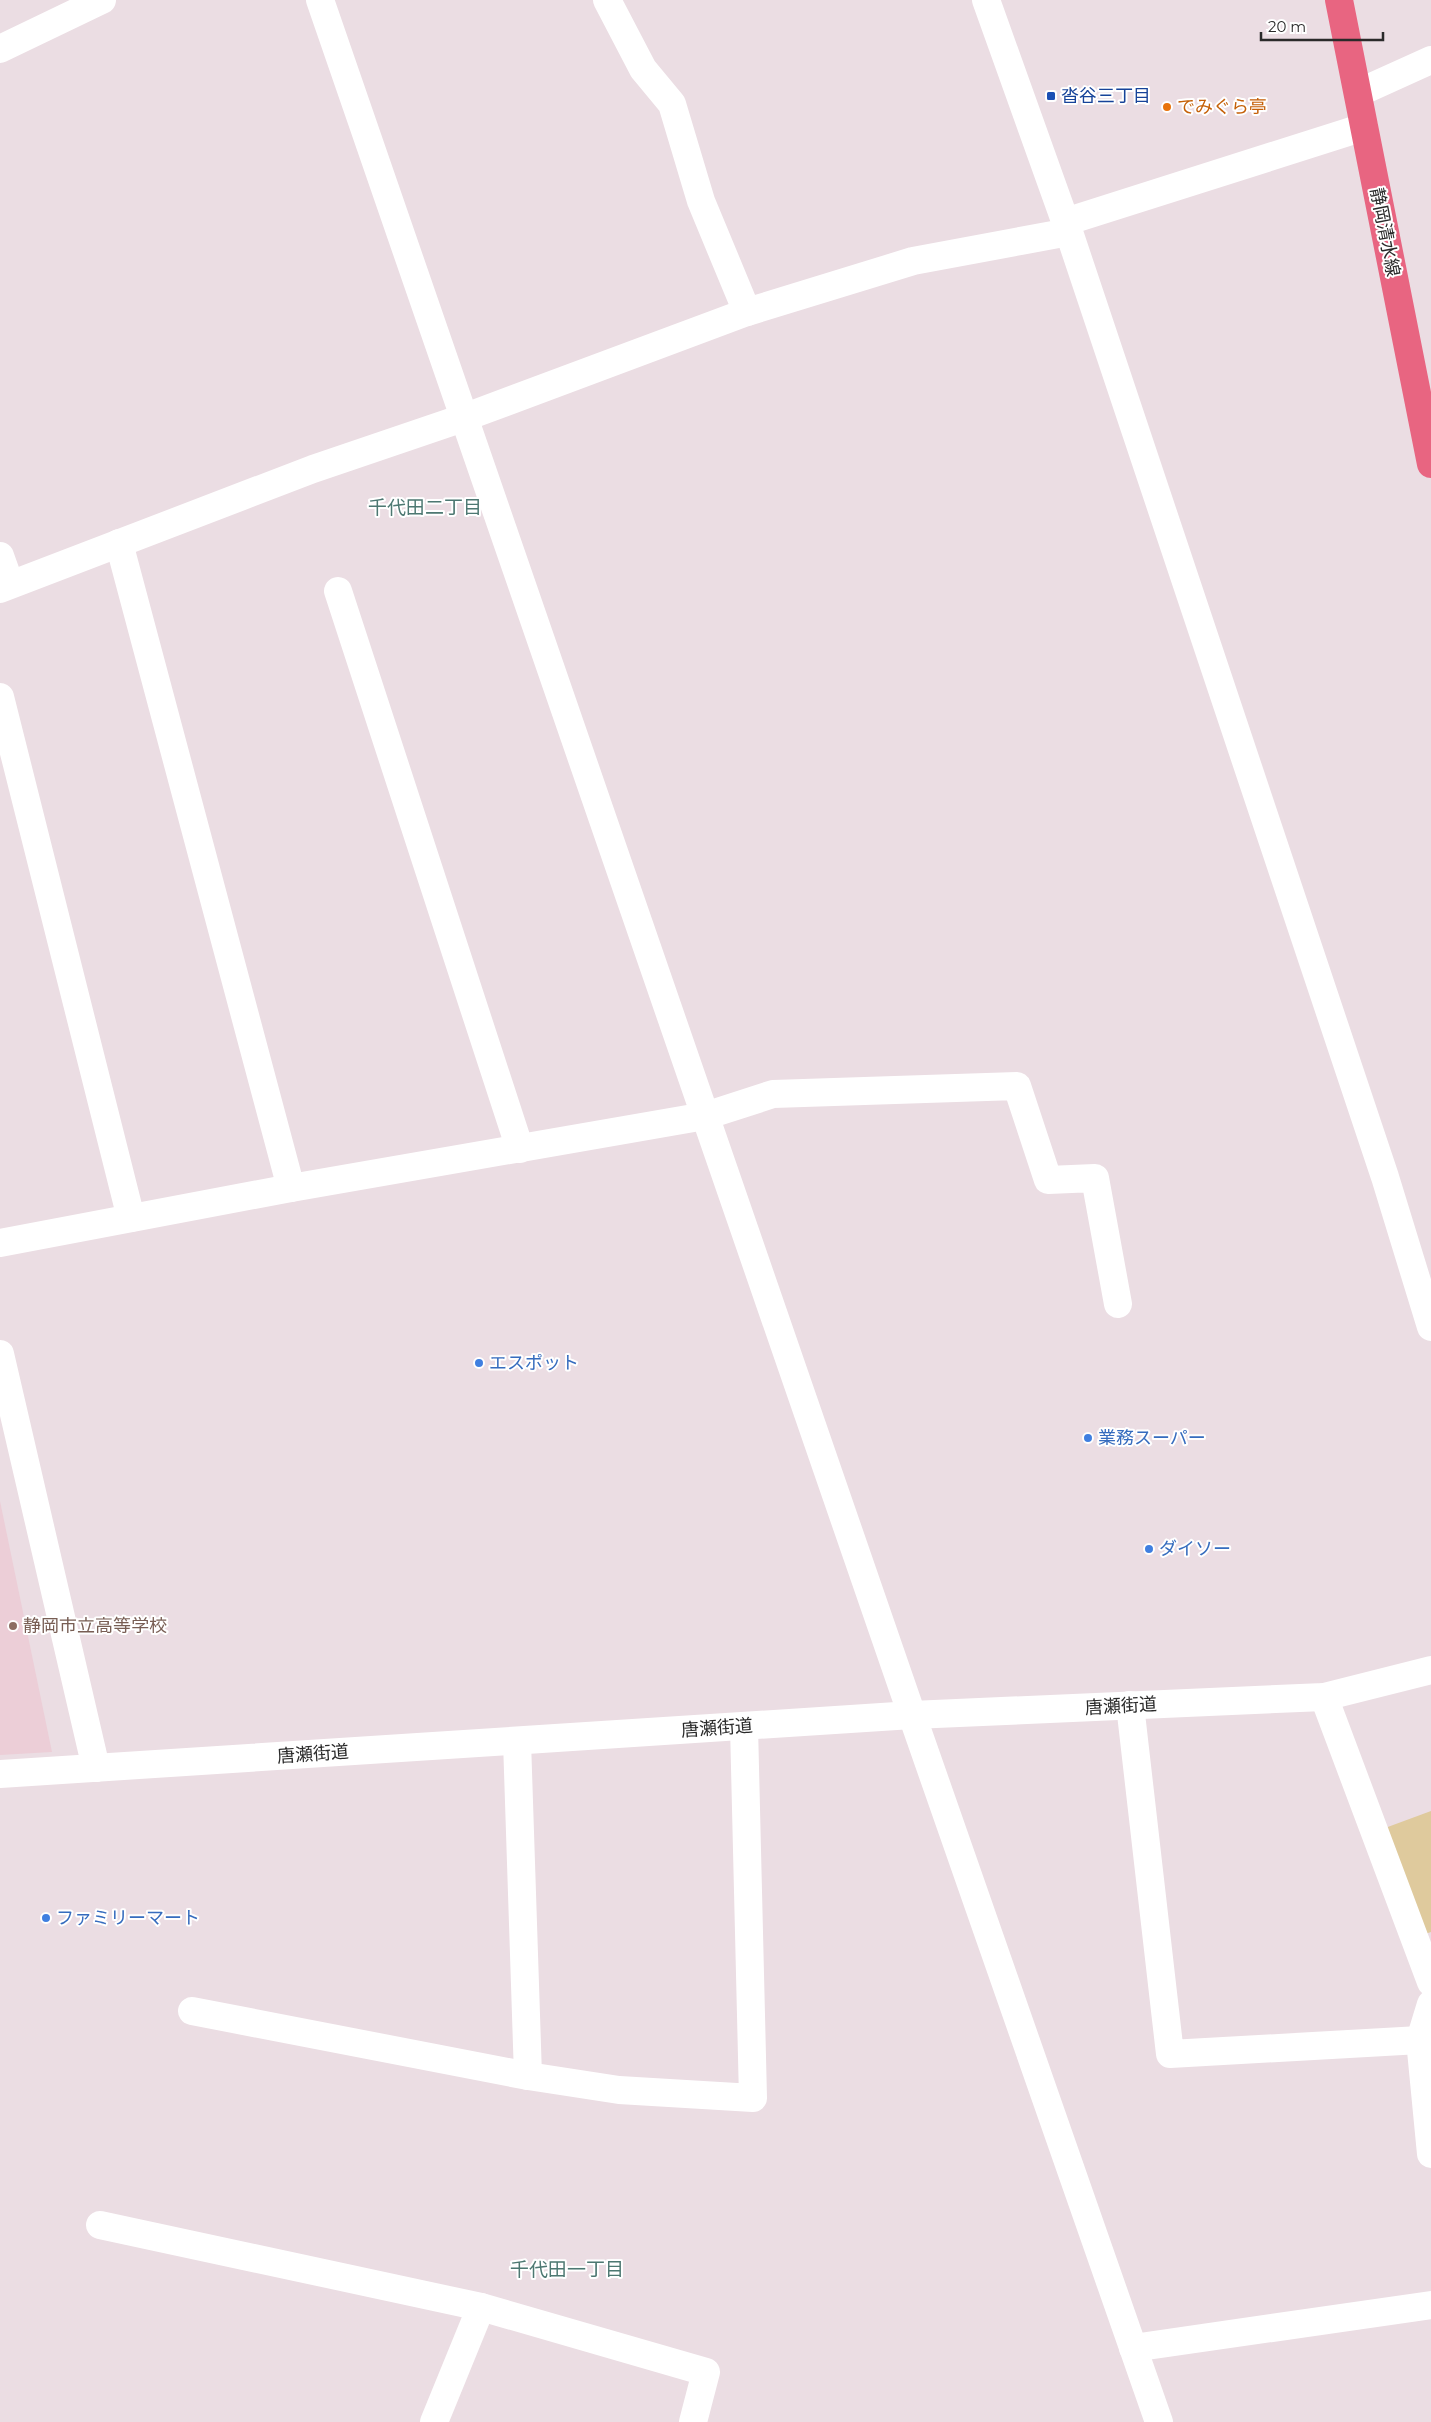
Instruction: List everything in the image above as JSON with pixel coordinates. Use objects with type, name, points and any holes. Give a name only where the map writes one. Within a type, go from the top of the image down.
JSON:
[{"type":"main road","name":"静岡清水線","points":[[1339,0],[1431,464]]},
{"type":"street","points":[[0,49],[102,0]]},
{"type":"street","points":[[320,0],[912,1715],[1159,2422]]},
{"type":"street","points":[[607,0],[644,68],[672,104],[701,201],[747,312]]},
{"type":"street","points":[[986,0],[1067,227],[1382,1168],[1431,1327]]},
{"type":"street","points":[[1358,93],[1431,60]]},
{"type":"street","points":[[0,556],[5,587],[313,469],[463,418],[747,312],[913,261],[1067,227],[1364,127]]},
{"type":"street","points":[[118,543],[291,1188]]},
{"type":"street","points":[[338,591],[520,1149]]},
{"type":"street","points":[[0,697],[131,1218]]},
{"type":"street","points":[[0,1244],[291,1188],[705,1116],[773,1094],[1017,1086],[1048,1180],[1095,1178],[1118,1304]]},
{"type":"street","points":[[0,1354],[96,1768]]},
{"type":"street","name":"唐瀬街道","points":[[0,1774],[912,1715],[1324,1697],[1431,1670]]},
{"type":"street","points":[[1324,1697],[1431,1982]]},
{"type":"street","points":[[1130,1706],[1170,2054],[1420,2040]]},
{"type":"street","points":[[192,2011],[528,2076],[619,2090],[753,2098],[744,1726]]},
{"type":"street","points":[[517,1741],[528,2076]]},
{"type":"street","points":[[1431,2004],[1420,2040],[1431,2154]]},
{"type":"street","points":[[100,2224],[481,2307],[706,2372],[693,2422]]},
{"type":"street","points":[[1134,2348],[1431,2305]]},
{"type":"street","points":[[434,2422],[481,2307]]},
{"type":"shaded area","name":"静岡市立高等学校","points":[[0,1501],[52,1752],[0,1755]]},
{"type":"shaded area","points":[[1431,1811],[1431,1932],[1425,1934],[1385,1828]]},
{"type":"place","name":"沓谷三丁目","points":[[1051,96]]},
{"type":"place","name":"でみぐら亭","points":[[1167,107]]},
{"type":"place","name":"エスポット","points":[[479,1363]]},
{"type":"place","name":"業務スーパー","points":[[1088,1438]]},
{"type":"place","name":"ダイソー","points":[[1149,1549]]},
{"type":"place","name":"静岡市立高等学校","points":[[13,1626]]},
{"type":"place","name":"ファミリーマート","points":[[46,1918]]},
{"type":"district","name":"千代田二丁目","points":[[425,507]]},
{"type":"district","name":"千代田一丁目","points":[[567,2269]]}]
